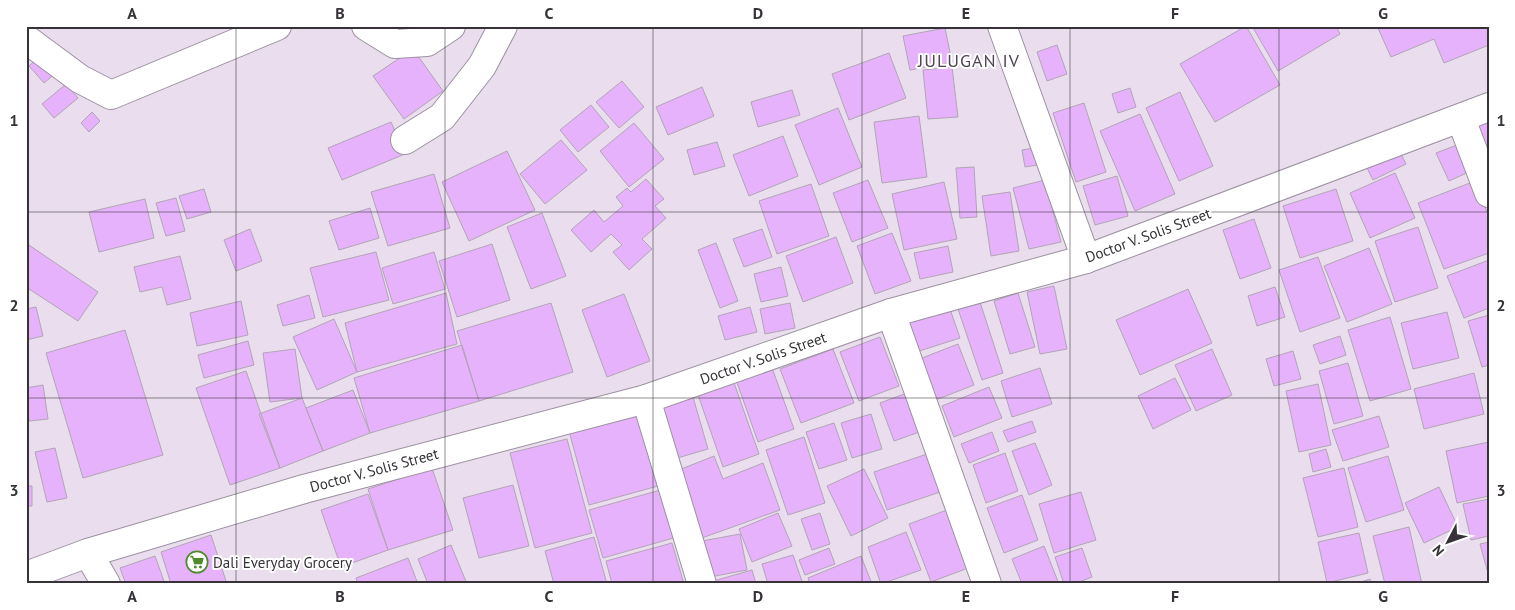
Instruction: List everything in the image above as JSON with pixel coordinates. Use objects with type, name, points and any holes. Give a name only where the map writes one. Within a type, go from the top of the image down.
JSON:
[{"type":"street","points":[[26,39],[80,79],[111,95],[277,26]]},
{"type":"street","points":[[366,26],[395,44],[427,42],[451,26]]},
{"type":"street","points":[[406,140],[442,117],[482,66],[503,26]]},
{"type":"street","points":[[1002,26],[1086,259]]},
{"type":"street","name":"Doctor V. Solis Street","points":[[26,576],[88,553],[304,489],[646,399],[891,314],[1086,259],[1489,108]]},
{"type":"street","points":[[1461,119],[1489,193]]},
{"type":"street","points":[[891,314],[987,584]]},
{"type":"street","points":[[646,399],[702,584]]},
{"type":"street","points":[[88,553],[106,584]]},
{"type":"building","points":[[1246,26],[1280,85],[1215,122],[1180,64]]},
{"type":"building","points":[[1252,26],[1336,26],[1340,34],[1278,71]]},
{"type":"building","points":[[1377,26],[1489,26],[1489,45],[1444,63],[1434,39],[1391,57]]},
{"type":"building","points":[[945,28],[952,62],[910,70],[903,36]]},
{"type":"building","points":[[1057,45],[1067,74],[1047,81],[1037,52]]},
{"type":"building","points":[[413,49],[443,91],[404,119],[373,76]]},
{"type":"building","points":[[889,53],[906,98],[849,120],[832,74]]},
{"type":"building","points":[[42,54],[57,72],[44,83],[29,66]]},
{"type":"building","points":[[952,67],[958,117],[928,119],[923,70]]},
{"type":"building","points":[[622,81],[644,107],[619,128],[596,102]]},
{"type":"building","points":[[66,84],[78,98],[54,118],[42,104]]},
{"type":"building","points":[[702,87],[714,116],[668,135],[656,107]]},
{"type":"building","points":[[1130,88],[1136,107],[1118,113],[1112,94]]},
{"type":"building","points":[[792,90],[800,115],[758,127],[751,102]]},
{"type":"building","points":[[1180,92],[1213,166],[1179,181],[1146,108]]},
{"type":"building","points":[[1084,103],[1106,172],[1076,182],[1053,113]]},
{"type":"building","points":[[591,105],[609,127],[578,152],[560,130]]},
{"type":"building","points":[[838,108],[862,167],[819,185],[795,125]]},
{"type":"building","points":[[92,112],[100,121],[89,132],[81,123]]},
{"type":"building","points":[[1140,114],[1175,194],[1135,211],[1100,131]]},
{"type":"building","points":[[1489,115],[1489,166],[1470,122]]},
{"type":"building","points":[[919,116],[927,177],[882,183],[874,122]]},
{"type":"building","points":[[391,122],[405,154],[342,180],[328,148]]},
{"type":"building","points":[[634,123],[664,159],[629,187],[600,151]]},
{"type":"building","points":[[783,136],[798,176],[749,196],[733,155]]},
{"type":"building","points":[[561,140],[587,170],[545,204],[520,174]]},
{"type":"building","points":[[717,142],[725,166],[694,175],[687,150]]},
{"type":"building","points":[[1457,145],[1469,172],[1449,181],[1436,153]]},
{"type":"building","points":[[1397,146],[1406,164],[1373,180],[1364,162]]},
{"type":"building","points":[[1040,147],[1043,164],[1025,167],[1022,150]]},
{"type":"building","points":[[507,151],[535,210],[469,241],[442,182]]},
{"type":"building","points":[[974,167],[977,217],[960,218],[956,168]]},
{"type":"building","points":[[1395,173],[1415,218],[1370,238],[1350,193]]},
{"type":"building","points":[[434,174],[450,228],[388,246],[371,192]]},
{"type":"building","points":[[1117,176],[1128,216],[1095,225],[1083,186]]},
{"type":"building","points":[[646,179],[664,199],[655,206],[666,218],[642,239],[652,249],[629,270],[613,252],[622,245],[611,234],[591,252],[571,230],[594,210],[604,222],[623,206],[616,197],[627,188],[631,192]]},
{"type":"building","points":[[868,180],[888,228],[852,242],[833,193]]},
{"type":"building","points":[[1045,180],[1061,242],[1029,249],[1013,188]]},
{"type":"building","points":[[1475,181],[1489,217],[1489,253],[1444,269],[1418,203]]},
{"type":"building","points":[[944,182],[957,239],[904,250],[892,194]]},
{"type":"building","points":[[811,184],[829,236],[777,254],[759,201]]},
{"type":"building","points":[[204,189],[211,212],[187,219],[179,196]]},
{"type":"building","points":[[1336,189],[1353,241],[1300,258],[1283,206]]},
{"type":"building","points":[[1010,192],[1019,251],[991,256],[982,196]]},
{"type":"building","points":[[176,198],[185,231],[166,236],[156,203]]},
{"type":"building","points":[[145,199],[154,238],[99,252],[89,212]]},
{"type":"building","points":[[370,208],[379,238],[339,250],[329,221]]},
{"type":"building","points":[[542,213],[566,276],[531,289],[507,227]]},
{"type":"building","points":[[1254,219],[1271,268],[1240,279],[1223,230]]},
{"type":"building","points":[[1418,227],[1438,288],[1395,302],[1375,241]]},
{"type":"building","points":[[250,229],[262,261],[236,271],[224,240]]},
{"type":"building","points":[[762,229],[772,257],[744,267],[733,239]]},
{"type":"building","points":[[892,233],[911,281],[875,294],[857,246]]},
{"type":"building","points":[[836,237],[853,283],[803,302],[786,256]]},
{"type":"building","points":[[26,243],[98,292],[78,321],[26,287]]},
{"type":"building","points":[[716,243],[738,301],[720,308],[698,250]]},
{"type":"building","points":[[492,244],[510,300],[457,317],[439,261]]},
{"type":"building","points":[[948,246],[953,272],[920,279],[914,253]]},
{"type":"building","points":[[1369,248],[1392,304],[1347,322],[1324,266]]},
{"type":"building","points":[[376,252],[389,300],[323,317],[310,268]]},
{"type":"building","points":[[434,252],[445,289],[393,304],[382,268]]},
{"type":"building","points":[[180,256],[191,299],[167,305],[162,287],[140,292],[134,267]]},
{"type":"building","points":[[1318,257],[1340,318],[1300,332],[1279,270]]},
{"type":"building","points":[[1489,260],[1489,308],[1464,318],[1447,276]]},
{"type":"building","points":[[781,267],[788,296],[761,302],[754,274]]},
{"type":"building","points":[[1054,286],[1067,349],[1040,354],[1027,292]]},
{"type":"building","points":[[1275,287],[1285,317],[1257,326],[1248,296]]},
{"type":"building","points":[[1188,289],[1212,343],[1140,375],[1116,320]]},
{"type":"building","points":[[446,293],[457,344],[357,372],[345,323]]},
{"type":"building","points":[[1018,293],[1035,347],[1010,354],[994,301]]},
{"type":"building","points":[[624,294],[650,361],[607,377],[582,310]]},
{"type":"building","points":[[309,295],[315,318],[283,326],[277,305]]},
{"type":"building","points":[[979,299],[1003,373],[982,380],[957,306]]},
{"type":"building","points":[[241,301],[248,335],[197,346],[190,313]]},
{"type":"building","points":[[551,303],[573,372],[479,401],[457,331]]},
{"type":"building","points":[[790,303],[795,328],[765,334],[760,309]]},
{"type":"building","points":[[36,307],[43,336],[26,340],[26,309]]},
{"type":"building","points":[[750,307],[757,332],[725,340],[718,316]]},
{"type":"building","points":[[950,309],[960,338],[913,353],[903,324]]},
{"type":"building","points":[[1447,312],[1459,358],[1413,369],[1401,323]]},
{"type":"building","points":[[1489,315],[1489,365],[1482,367],[1468,321]]},
{"type":"building","points":[[1390,317],[1411,389],[1370,401],[1348,330]]},
{"type":"building","points":[[334,319],[357,372],[317,390],[293,337]]},
{"type":"building","points":[[125,330],[163,455],[83,478],[46,353]]},
{"type":"building","points":[[1340,336],[1346,355],[1320,364],[1313,345]]},
{"type":"building","points":[[880,337],[899,386],[859,401],[840,352]]},
{"type":"building","points":[[248,341],[254,365],[204,378],[198,355]]},
{"type":"building","points":[[958,344],[974,385],[933,401],[917,360]]},
{"type":"building","points":[[462,345],[479,401],[370,433],[354,378]]},
{"type":"building","points":[[295,349],[302,398],[270,402],[263,353]]},
{"type":"building","points":[[833,349],[854,403],[801,423],[780,369]]},
{"type":"building","points":[[1212,349],[1232,395],[1196,411],[1175,365]]},
{"type":"building","points":[[1293,351],[1301,379],[1274,386],[1266,359]]},
{"type":"building","points":[[1348,363],[1363,416],[1334,424],[1319,371]]},
{"type":"building","points":[[771,365],[794,429],[758,442],[735,377]]},
{"type":"building","points":[[1040,368],[1052,404],[1012,417],[1001,381]]},
{"type":"building","points":[[246,371],[280,468],[230,485],[196,388]]},
{"type":"building","points":[[1474,373],[1484,414],[1424,429],[1414,389]]},
{"type":"building","points":[[732,377],[759,454],[723,467],[696,389]]},
{"type":"building","points":[[1175,378],[1191,410],[1153,429],[1138,396]]},
{"type":"building","points":[[1318,384],[1331,445],[1299,452],[1286,391]]},
{"type":"building","points":[[43,385],[48,419],[29,421],[26,388]]},
{"type":"building","points":[[989,387],[1002,418],[954,437],[942,406]]},
{"type":"building","points":[[353,390],[370,433],[323,451],[306,408]]},
{"type":"building","points":[[691,390],[708,449],[674,459],[656,401]]},
{"type":"building","points":[[915,390],[928,429],[894,441],[880,403]]},
{"type":"building","points":[[302,398],[323,451],[280,468],[259,414]]},
{"type":"building","points":[[637,413],[658,486],[589,505],[569,431]]},
{"type":"building","points":[[871,414],[882,449],[852,458],[841,423]]},
{"type":"building","points":[[1379,416],[1389,447],[1343,461],[1332,430]]},
{"type":"building","points":[[1032,421],[1036,432],[1008,442],[1003,431]]},
{"type":"building","points":[[834,423],[847,460],[819,469],[806,432]]},
{"type":"building","points":[[992,432],[999,451],[969,463],[961,444]]},
{"type":"building","points":[[804,437],[825,503],[788,515],[766,450]]},
{"type":"building","points":[[567,439],[592,533],[535,548],[510,453]]},
{"type":"building","points":[[1489,442],[1489,496],[1457,503],[1446,451]]},
{"type":"building","points":[[1035,443],[1052,485],[1029,495],[1012,451]]},
{"type":"building","points":[[55,448],[67,498],[47,502],[35,452]]},
{"type":"building","points":[[1326,449],[1331,467],[1313,472],[1309,454]]},
{"type":"building","points":[[930,453],[943,491],[887,510],[874,472]]},
{"type":"building","points":[[1005,453],[1018,491],[986,503],[973,465]]},
{"type":"building","points":[[714,456],[723,479],[763,463],[780,510],[699,539],[674,472]]},
{"type":"building","points":[[1388,456],[1404,510],[1366,522],[1348,468]]},
{"type":"building","points":[[432,468],[453,530],[388,550],[368,489]]},
{"type":"building","points":[[1344,468],[1358,527],[1318,537],[1303,478]]},
{"type":"building","points":[[864,469],[888,518],[851,536],[827,486]]},
{"type":"building","points":[[513,485],[529,546],[479,558],[463,498]]},
{"type":"building","points":[[26,486],[32,486],[32,506],[26,506]]},
{"type":"building","points":[[1439,487],[1458,527],[1424,543],[1405,503]]},
{"type":"building","points":[[664,489],[677,537],[603,558],[589,510]]},
{"type":"building","points":[[1081,492],[1096,540],[1054,553],[1039,504]]},
{"type":"building","points":[[368,494],[388,550],[341,567],[321,510]]},
{"type":"building","points":[[1022,495],[1038,540],[1004,553],[987,508]]},
{"type":"building","points":[[1489,499],[1489,536],[1471,540],[1463,504]]},
{"type":"building","points":[[955,507],[976,565],[931,582],[909,524]]},
{"type":"building","points":[[778,513],[792,546],[752,562],[739,529]]},
{"type":"building","points":[[820,513],[830,544],[812,550],[801,519]]},
{"type":"building","points":[[1409,527],[1422,584],[1385,584],[1373,536]]},
{"type":"building","points":[[906,532],[921,570],[881,584],[868,547]]},
{"type":"building","points":[[1359,533],[1368,573],[1327,583],[1318,542]]},
{"type":"building","points":[[740,534],[747,570],[710,577],[702,541]]},
{"type":"building","points":[[211,535],[227,584],[171,584],[161,552]]},
{"type":"building","points":[[594,537],[607,584],[554,584],[545,551]]},
{"type":"building","points":[[1489,542],[1489,577],[1480,544]]},
{"type":"building","points":[[672,543],[684,584],[612,584],[606,561]]},
{"type":"building","points":[[451,545],[467,584],[428,584],[418,559]]},
{"type":"building","points":[[1044,546],[1059,584],[1022,584],[1012,559]]},
{"type":"building","points":[[829,548],[835,564],[805,575],[799,560]]},
{"type":"building","points":[[1082,548],[1092,577],[1074,584],[1064,584],[1055,557]]},
{"type":"building","points":[[793,555],[803,584],[768,584],[762,564]]},
{"type":"building","points":[[155,556],[165,584],[126,584],[120,568]]},
{"type":"building","points":[[861,556],[872,584],[810,584],[808,578]]},
{"type":"building","points":[[408,558],[418,584],[358,584],[356,578]]},
{"type":"building","points":[[752,570],[756,584],[711,584],[710,582]]},
{"type":"building","points":[[1370,579],[1372,584],[1355,584]]},
{"type":"place","name":"Dali Everyday Grocery","points":[[197,562]]},
{"type":"district","name":"JULUGAN IV","points":[[969,60]]}]
